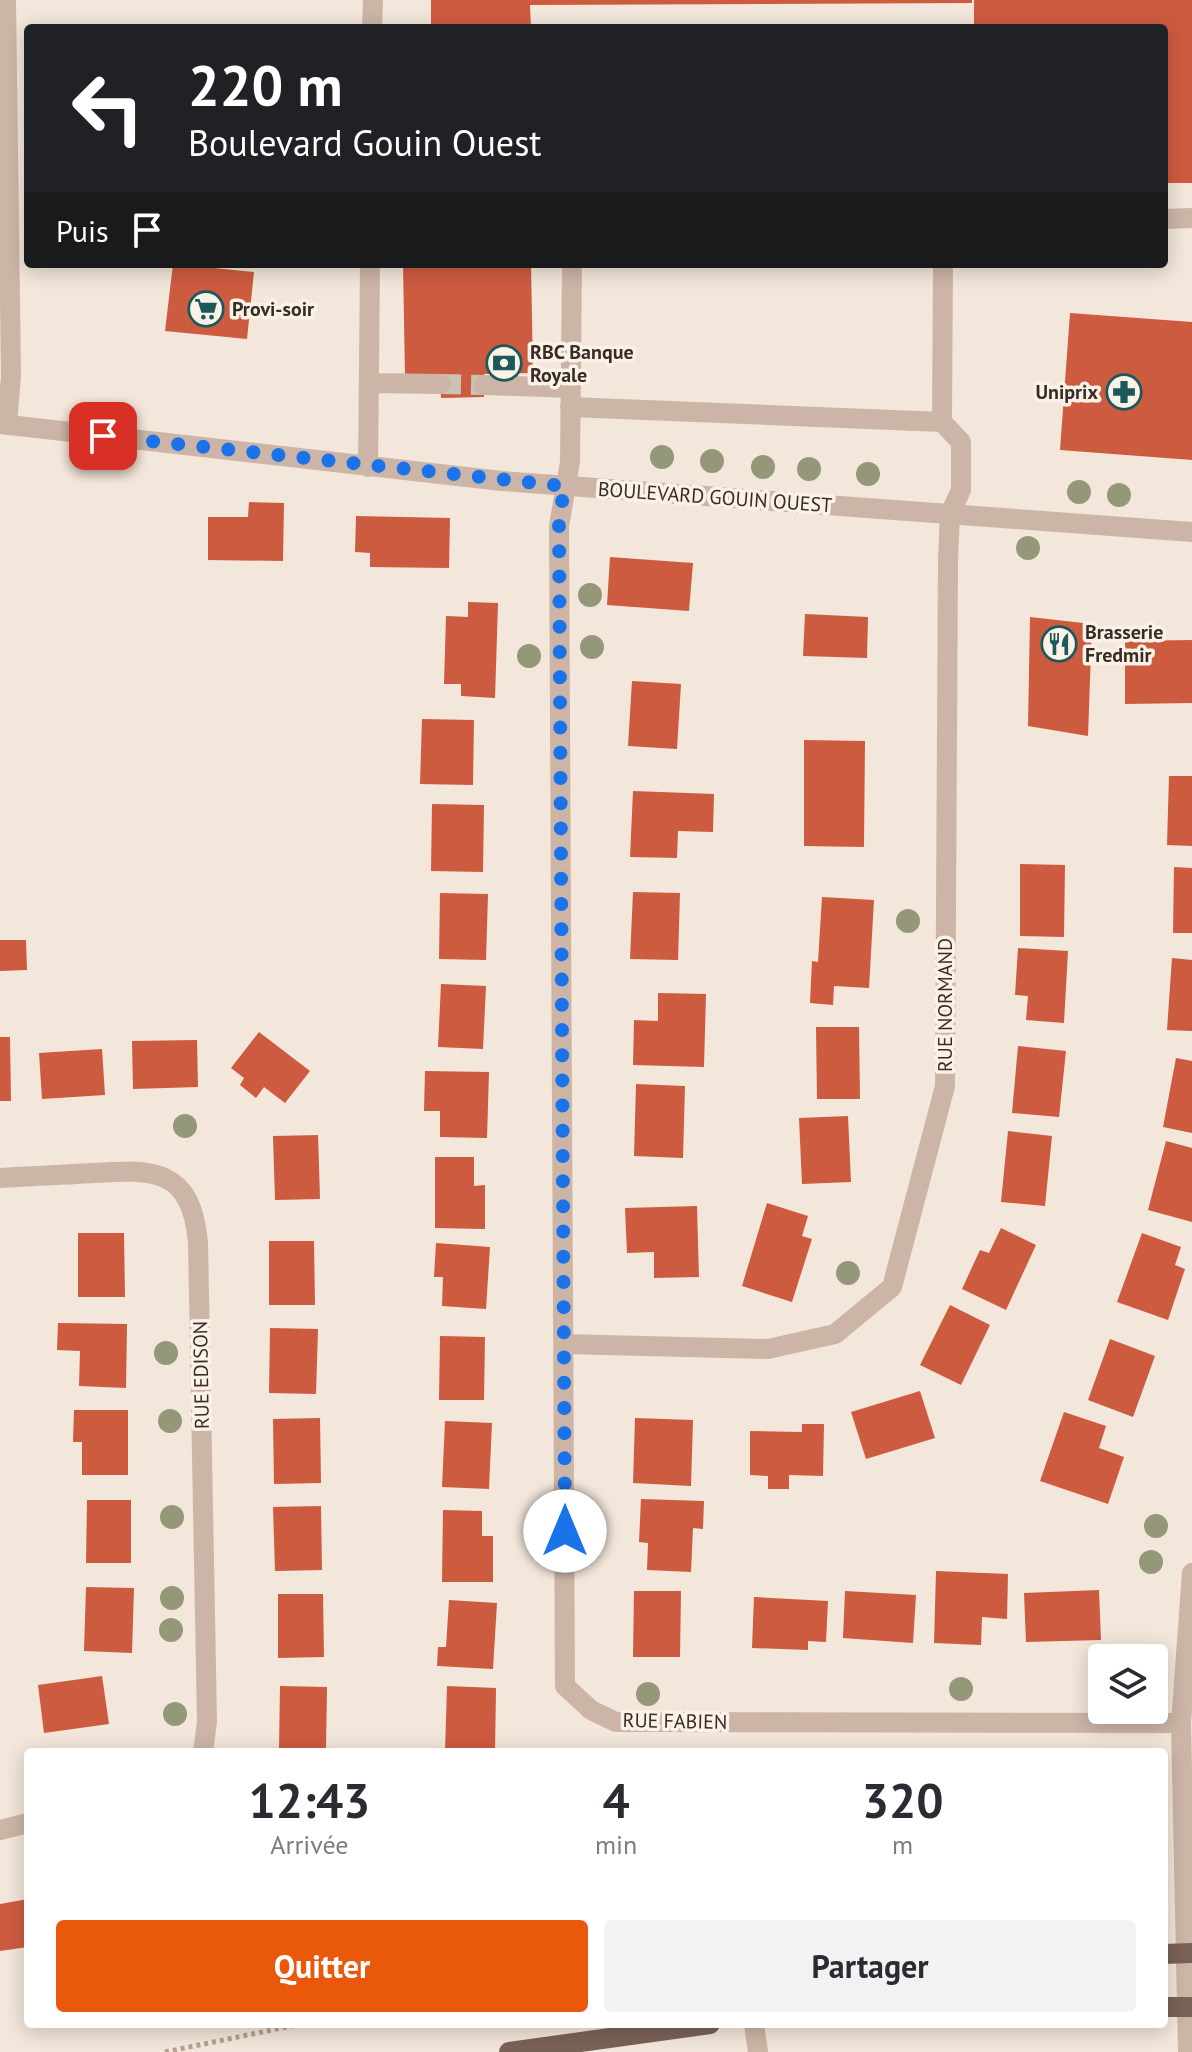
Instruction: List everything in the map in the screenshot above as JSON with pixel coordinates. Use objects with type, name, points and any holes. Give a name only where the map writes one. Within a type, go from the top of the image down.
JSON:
[{"type":"main road","points":[[1168,1954],[1189,1953]]},
{"type":"main road","points":[[1168,2007],[1190,2007]]},
{"type":"main road","points":[[509,2052],[681,2028]]},
{"type":"street","points":[[3,424],[11,376],[18,121],[3,46],[6,0]]},
{"type":"street","points":[[372,24],[373,0]]},
{"type":"street","points":[[1168,219],[1192,218]]},
{"type":"street","points":[[368,467],[370,268]]},
{"type":"street","name":"RUE FABIEN","points":[[572,268],[570,462],[564,486],[559,542],[565,1686],[591,1710],[616,1722],[1181,1723]]},
{"type":"street","points":[[484,385],[570,398],[942,422],[943,268]]},
{"type":"street","points":[[371,383],[441,384]]},
{"type":"street","name":"RUE NORMAND","points":[[564,1344],[768,1349],[835,1334],[892,1287],[945,1086],[950,514],[961,490],[961,442],[942,422]]},
{"type":"street","name":"BOULEVARD GOUIN OUEST","points":[[3,424],[368,467],[564,486],[1192,532]]},
{"type":"street","name":"RUE EDISON","points":[[0,1178],[151,1172],[175,1183],[191,1202],[199,1257],[207,1722],[204,1748]]},
{"type":"street","points":[[1188,2052],[1189,1953],[1181,1723],[1192,1573]]},
{"type":"street","points":[[0,1830],[24,1824]]},
{"type":"street","points":[[755,2028],[758,2052]]},
{"type":"path","points":[[165,2052],[282,2028]]},
{"type":"building","points":[[431,0],[972,0],[972,3],[530,5],[531,24],[431,24]]},
{"type":"building","points":[[974,0],[1192,0],[1192,183],[1168,183],[1168,24],[974,24]]},
{"type":"building","points":[[173,268],[254,272],[247,339],[165,331]]},
{"type":"building","points":[[403,268],[531,268],[533,373],[484,374],[484,397],[441,398],[440,375],[405,376]]},
{"type":"building","points":[[1070,313],[1192,322],[1192,460],[1060,450]]},
{"type":"building","points":[[249,502],[284,503],[283,561],[208,560],[208,517],[248,517]]},
{"type":"building","points":[[356,516],[450,518],[449,568],[370,567],[370,553],[355,552]]},
{"type":"building","points":[[610,557],[693,563],[689,611],[607,605]]},
{"type":"building","points":[[468,602],[498,603],[495,698],[461,696],[461,684],[444,684],[446,616],[468,617]]},
{"type":"building","points":[[805,614],[868,617],[867,658],[803,656]]},
{"type":"building","points":[[1030,617],[1092,624],[1088,736],[1028,726]]},
{"type":"building","points":[[1192,640],[1192,703],[1125,704],[1125,641]]},
{"type":"building","points":[[632,681],[681,684],[677,749],[628,746]]},
{"type":"building","points":[[422,719],[474,720],[473,785],[420,784]]},
{"type":"building","points":[[804,740],[865,741],[864,847],[804,846]]},
{"type":"building","points":[[1169,776],[1192,776],[1192,846],[1167,845]]},
{"type":"building","points":[[633,791],[714,794],[713,832],[678,831],[677,858],[630,857]]},
{"type":"building","points":[[432,804],[484,805],[483,872],[431,871]]},
{"type":"building","points":[[1020,864],[1065,865],[1064,937],[1020,936]]},
{"type":"building","points":[[1174,867],[1192,868],[1192,933],[1173,933]]},
{"type":"building","points":[[633,892],[680,893],[678,960],[630,959]]},
{"type":"building","points":[[440,893],[488,894],[486,960],[439,959]]},
{"type":"building","points":[[822,897],[874,900],[869,988],[834,986],[833,1005],[810,1003],[812,961],[818,962]]},
{"type":"building","points":[[0,940],[26,940],[27,970],[0,971]]},
{"type":"building","points":[[1018,948],[1068,951],[1064,1023],[1026,1020],[1028,996],[1015,995]]},
{"type":"building","points":[[1172,958],[1192,960],[1192,1031],[1167,1030]]},
{"type":"building","points":[[441,984],[486,986],[483,1049],[438,1047]]},
{"type":"building","points":[[658,993],[706,994],[704,1067],[633,1065],[634,1020],[658,1021]]},
{"type":"building","points":[[816,1027],[859,1027],[860,1099],[817,1099]]},
{"type":"building","points":[[259,1032],[310,1071],[285,1103],[264,1087],[256,1098],[240,1085],[244,1078],[231,1068]]},
{"type":"building","points":[[0,1037],[10,1037],[11,1101],[0,1101]]},
{"type":"building","points":[[197,1040],[198,1087],[133,1089],[132,1041]]},
{"type":"building","points":[[1018,1046],[1066,1051],[1059,1117],[1012,1113]]},
{"type":"building","points":[[102,1049],[105,1095],[42,1099],[39,1053]]},
{"type":"building","points":[[1176,1058],[1192,1061],[1192,1133],[1163,1127]]},
{"type":"building","points":[[425,1071],[489,1072],[487,1138],[440,1137],[440,1111],[424,1111]]},
{"type":"building","points":[[636,1084],[685,1086],[683,1158],[634,1156]]},
{"type":"building","points":[[848,1116],[851,1182],[802,1184],[799,1118]]},
{"type":"building","points":[[1008,1131],[1052,1136],[1045,1206],[1001,1202]]},
{"type":"building","points":[[318,1135],[320,1199],[275,1200],[273,1136]]},
{"type":"building","points":[[1166,1141],[1192,1148],[1192,1222],[1148,1210]]},
{"type":"building","points":[[435,1157],[474,1157],[474,1186],[485,1185],[485,1229],[435,1228]]},
{"type":"building","points":[[767,1203],[808,1216],[802,1236],[812,1239],[792,1302],[742,1286]]},
{"type":"building","points":[[697,1206],[699,1277],[654,1278],[654,1252],[627,1253],[625,1208]]},
{"type":"building","points":[[1001,1228],[1036,1245],[1006,1310],[962,1289],[980,1250],[989,1253]]},
{"type":"building","points":[[78,1233],[124,1233],[125,1297],[78,1297]]},
{"type":"building","points":[[1142,1233],[1181,1247],[1175,1265],[1185,1269],[1168,1320],[1117,1302]]},
{"type":"building","points":[[269,1241],[314,1241],[315,1305],[269,1305]]},
{"type":"building","points":[[436,1243],[490,1247],[486,1309],[442,1306],[443,1277],[434,1277]]},
{"type":"building","points":[[950,1305],[990,1325],[961,1385],[920,1365]]},
{"type":"building","points":[[58,1323],[127,1324],[126,1388],[79,1386],[80,1351],[57,1350]]},
{"type":"building","points":[[270,1328],[318,1329],[316,1394],[269,1393]]},
{"type":"building","points":[[440,1336],[485,1337],[484,1400],[439,1400]]},
{"type":"building","points":[[1110,1339],[1155,1356],[1133,1417],[1088,1400]]},
{"type":"building","points":[[920,1391],[935,1438],[866,1459],[851,1412]]},
{"type":"building","points":[[74,1410],[128,1410],[128,1475],[82,1475],[82,1442],[73,1442]]},
{"type":"building","points":[[1064,1412],[1106,1426],[1099,1448],[1124,1457],[1108,1504],[1040,1481]]},
{"type":"building","points":[[320,1418],[321,1483],[274,1484],[273,1419]]},
{"type":"building","points":[[635,1418],[693,1420],[691,1486],[633,1483]]},
{"type":"building","points":[[445,1421],[492,1423],[489,1489],[442,1487]]},
{"type":"building","points":[[802,1424],[824,1424],[823,1476],[789,1475],[789,1489],[768,1489],[768,1476],[750,1475],[750,1431],[802,1432]]},
{"type":"building","points":[[641,1499],[704,1501],[703,1529],[693,1528],[691,1572],[647,1570],[648,1543],[639,1542]]},
{"type":"building","points":[[87,1500],[131,1500],[131,1563],[86,1563]]},
{"type":"building","points":[[321,1506],[322,1570],[275,1571],[273,1507]]},
{"type":"building","points":[[443,1510],[482,1511],[482,1536],[493,1536],[493,1582],[442,1582]]},
{"type":"building","points":[[936,1571],[1008,1574],[1007,1619],[982,1617],[981,1645],[934,1643]]},
{"type":"building","points":[[86,1587],[134,1588],[132,1653],[84,1651]]},
{"type":"building","points":[[1099,1590],[1101,1640],[1026,1642],[1024,1593]]},
{"type":"building","points":[[634,1591],[681,1591],[680,1657],[633,1657]]},
{"type":"building","points":[[845,1591],[916,1595],[913,1643],[843,1638]]},
{"type":"building","points":[[278,1594],[323,1594],[324,1657],[278,1658]]},
{"type":"building","points":[[754,1597],[828,1601],[826,1642],[808,1641],[808,1650],[752,1648]]},
{"type":"building","points":[[449,1600],[497,1603],[493,1669],[437,1666],[438,1647],[446,1647]]},
{"type":"building","points":[[102,1676],[109,1724],[44,1733],[38,1685]]},
{"type":"building","points":[[280,1686],[327,1687],[326,1748],[279,1748]]},
{"type":"building","points":[[447,1686],[496,1688],[495,1748],[445,1748]]},
{"type":"building","points":[[24,1900],[24,1948],[0,1951],[0,1904]]},
{"type":"tunnel","points":[[441,384],[484,385]]},
{"type":"place","name":"Provi-soir","points":[[206,309]]},
{"type":"place","name":"RBC Banque Royale","points":[[504,363]]},
{"type":"place","name":"Uniprix","points":[[1124,392]]},
{"type":"place","name":"Brasserie Fredmir","points":[[1059,644]]},
{"type":"route","points":[[103,436],[564,486],[559,526],[565,1531]]}]
